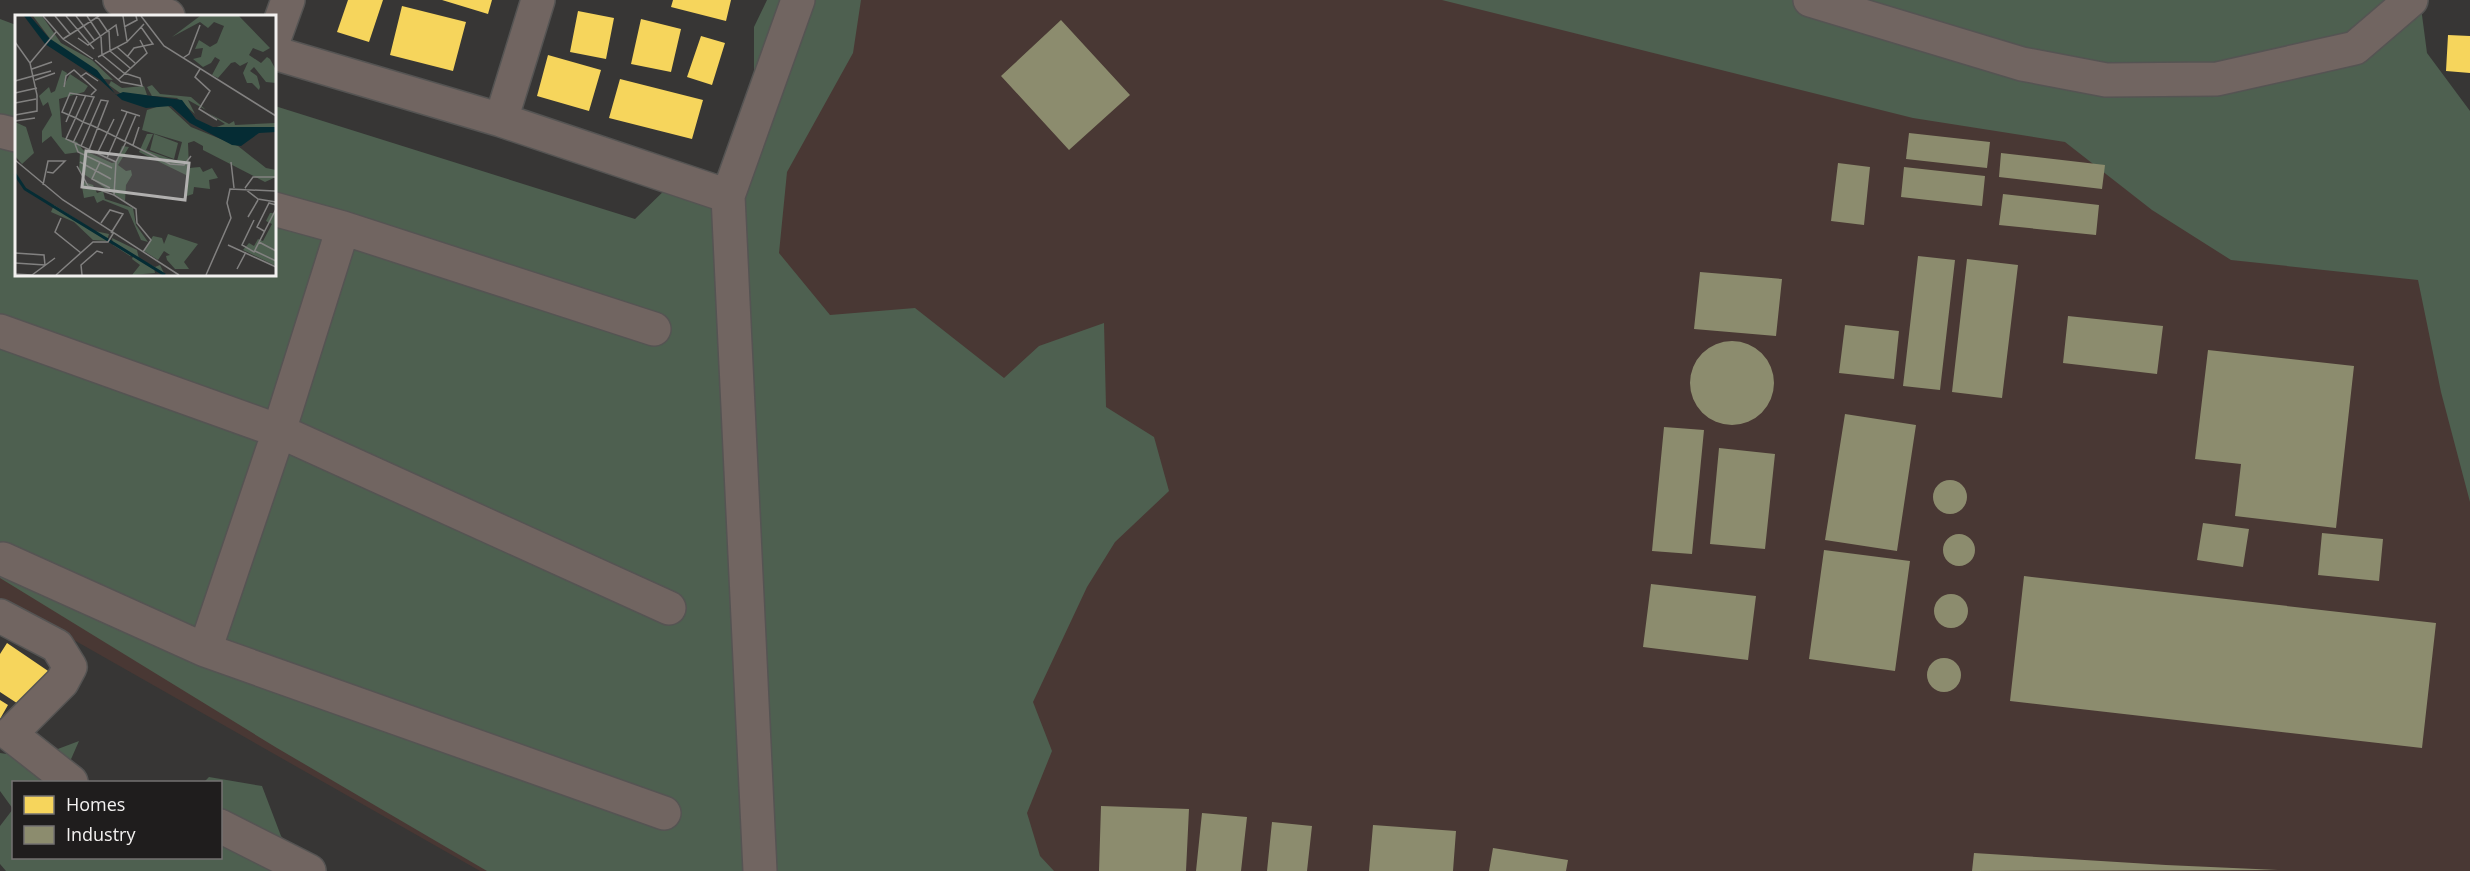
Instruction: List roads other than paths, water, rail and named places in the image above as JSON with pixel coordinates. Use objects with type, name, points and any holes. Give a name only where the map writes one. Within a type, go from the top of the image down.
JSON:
[{"type":"street","points":[[120,0],[165,15]]},
{"type":"street","points":[[276,33],[288,0]]},
{"type":"street","points":[[501,120],[538,0]]},
{"type":"street","points":[[760,871],[728,196],[798,0]]},
{"type":"street","points":[[1810,0],[2022,64],[2106,80],[2217,79],[2355,48],[2411,0]]},
{"type":"street","points":[[276,54],[501,120],[728,196]]},
{"type":"street","points":[[0,131],[15,135]]},
{"type":"street","points":[[276,210],[343,228],[654,329]]},
{"type":"street","points":[[205,650],[279,431],[343,228]]},
{"type":"street","points":[[0,331],[279,431],[669,608]]},
{"type":"street","points":[[3,559],[205,650],[664,813]]},
{"type":"street","points":[[0,616],[57,646],[70,667],[62,682],[10,734],[69,781]]},
{"type":"street","points":[[222,827],[309,871]]}]
